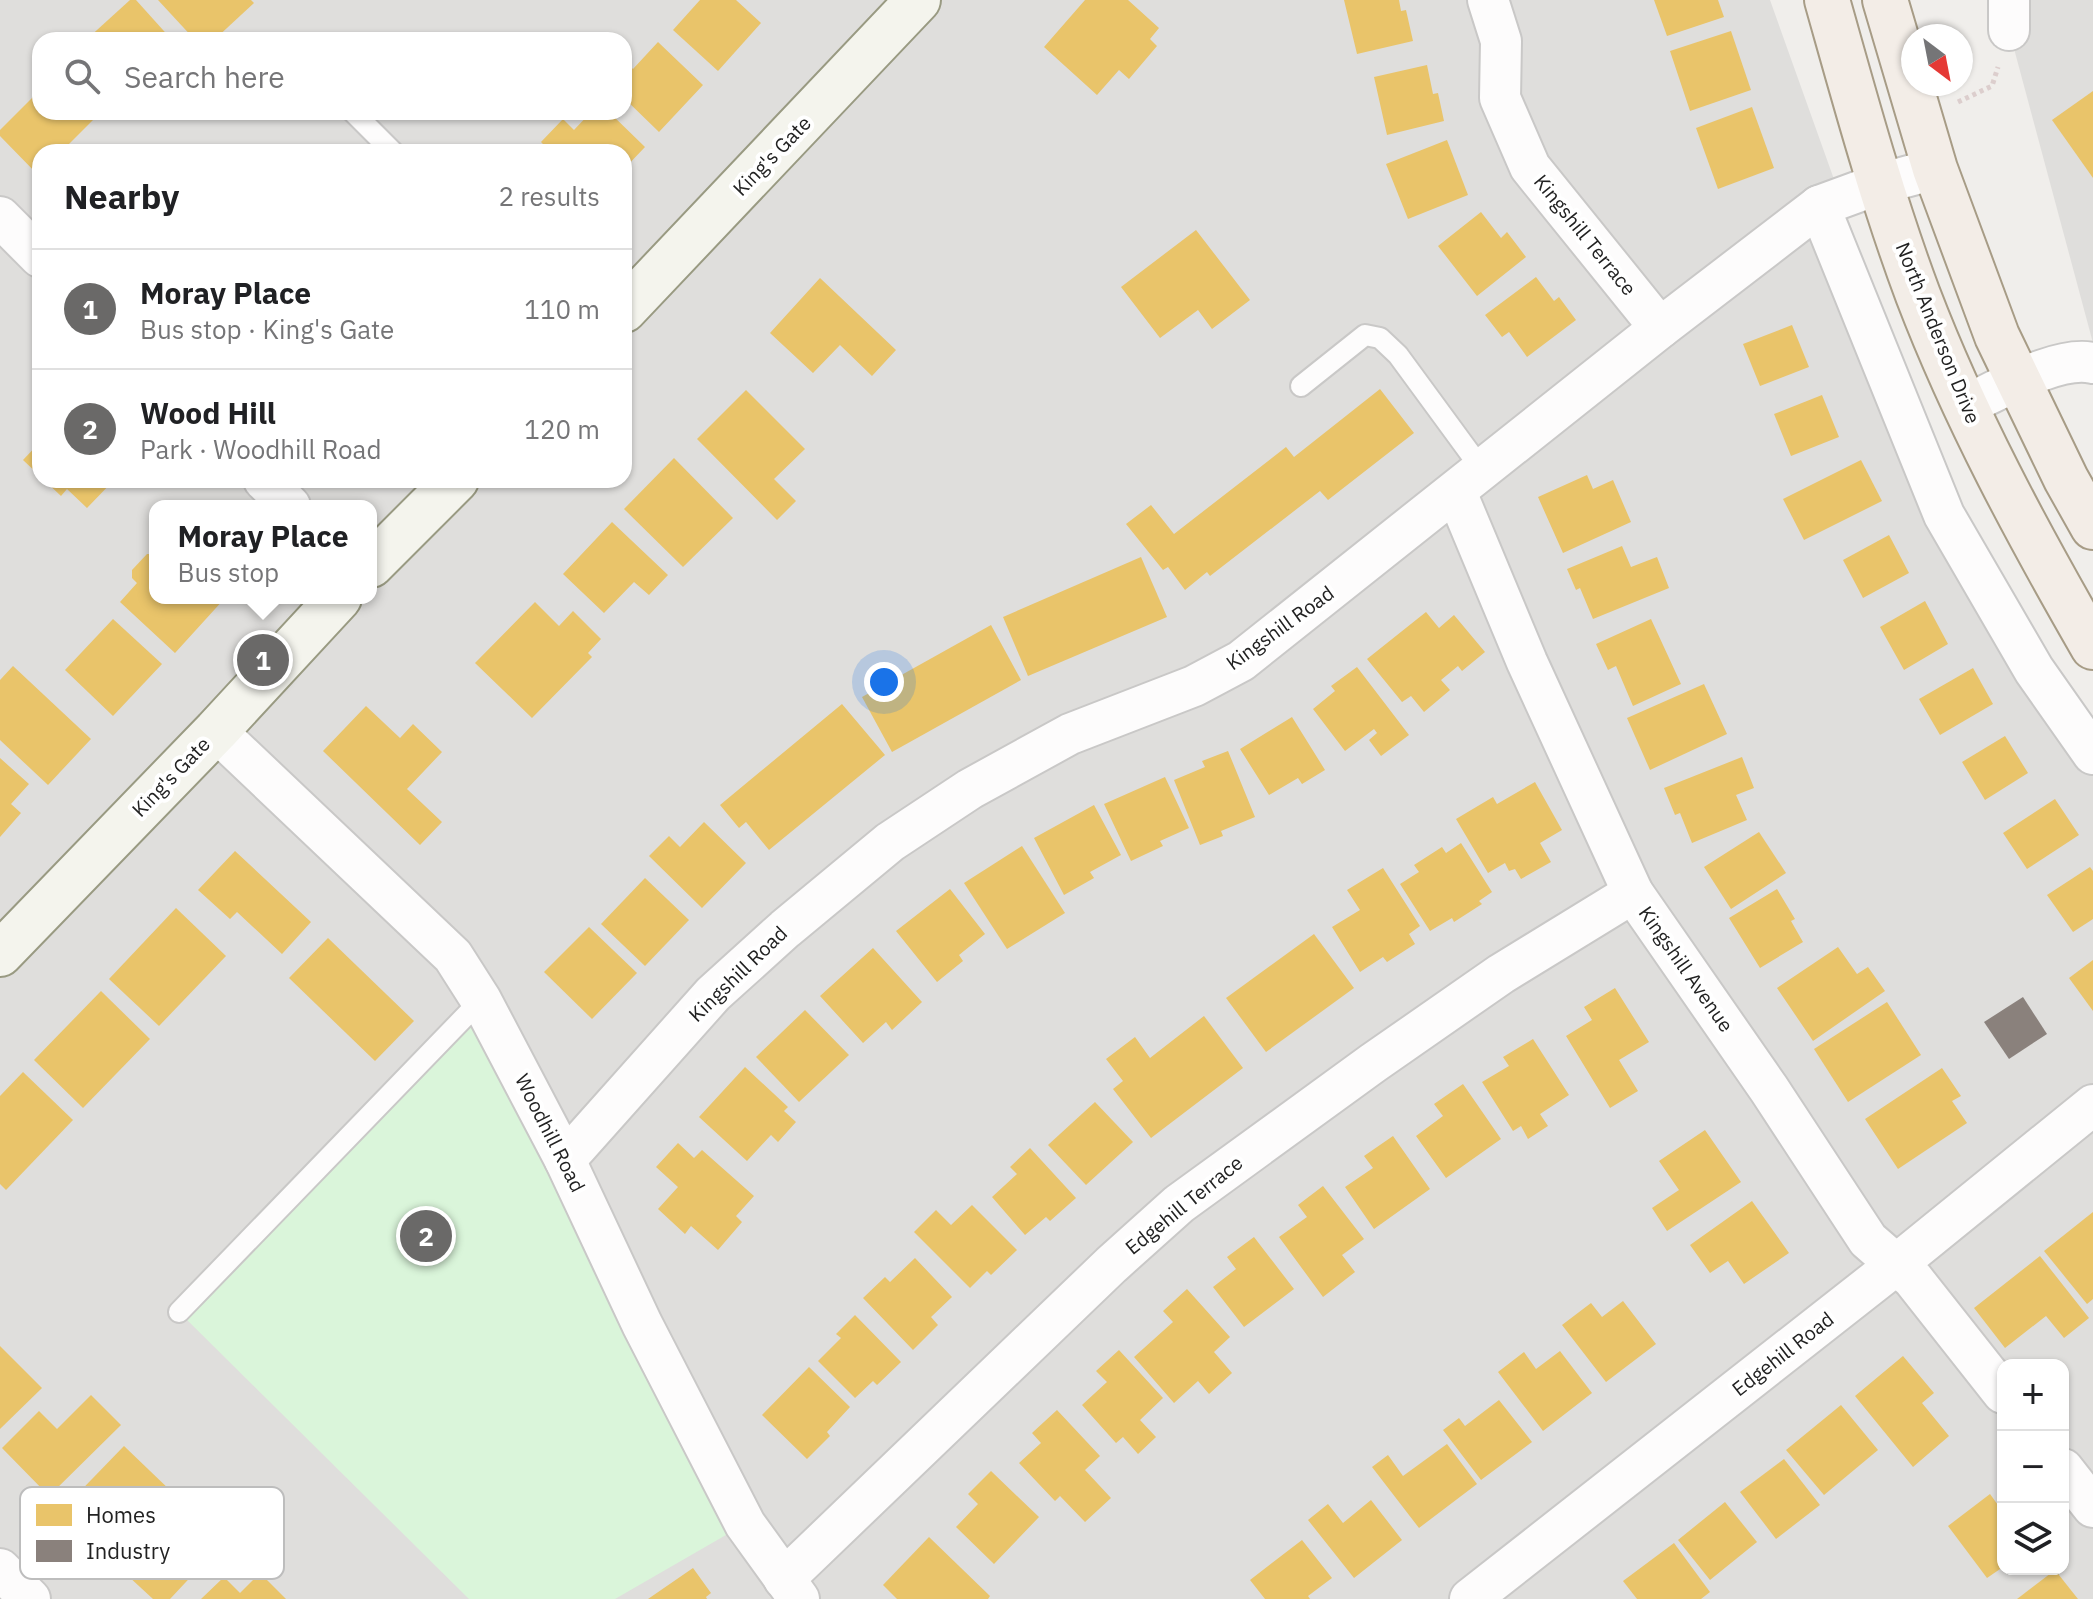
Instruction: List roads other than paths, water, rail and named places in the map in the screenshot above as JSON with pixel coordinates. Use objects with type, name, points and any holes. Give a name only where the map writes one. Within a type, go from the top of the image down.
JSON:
[{"type":"main road","name":"North Anderson Drive","points":[[1827,0],[1879,184],[1919,296],[1966,405],[2030,538],[2093,647]]},
{"type":"main road","points":[[1885,0],[1935,169],[1997,336],[2066,479],[2093,527]]},
{"type":"street","name":"King's Gate","points":[[632,302],[918,0]]},
{"type":"street","name":"Kingshill Terrace","points":[[1488,0],[1501,41],[1500,98],[1530,167],[1660,328]]},
{"type":"street","name":"Kingshill Road","points":[[565,1160],[713,994],[785,929],[890,842],[970,789],[1070,734],[1194,686],[1241,661],[1660,328],[1819,206],[1879,184],[1935,169]]},
{"type":"street","points":[[1819,206],[1944,515],[2034,670],[2093,754]]},
{"type":"street","points":[[0,217],[32,249]]},
{"type":"street","points":[[1966,405],[2020,380],[2079,360],[2093,363]]},
{"type":"street","name":"Kingshill Avenue","points":[[1470,482],[1527,662],[1633,893],[1769,1089],[1868,1240],[1913,1279],[1997,1385]]},
{"type":"street","points":[[377,559],[448,488]]},
{"type":"street","name":"King's Gate","points":[[0,954],[216,731],[333,604]]},
{"type":"street","name":"Woodhill Road","points":[[216,731],[453,956],[481,1000],[565,1160],[642,1324],[745,1524],[792,1589]]},
{"type":"street","name":"Edgehill Terrace","points":[[792,1589],[1111,1265],[1179,1204],[1501,974],[1633,893]]},
{"type":"street","name":"Edgehill Road","points":[[1470,1599],[1897,1264],[2093,1105]]},
{"type":"street","points":[[2069,1477],[2093,1507]]},
{"type":"street","points":[[0,1569],[30,1599]]},
{"type":"lane","points":[[361,120],[385,144]]},
{"type":"lane","points":[[1301,386],[1365,335],[1380,338],[1398,355],[1470,482]]},
{"type":"lane","points":[[179,1312],[481,1000]]},
{"type":"place","name":"Moray Place","points":[[263,660]]},
{"type":"place","name":"Wood Hill","points":[[426,1236]]}]
